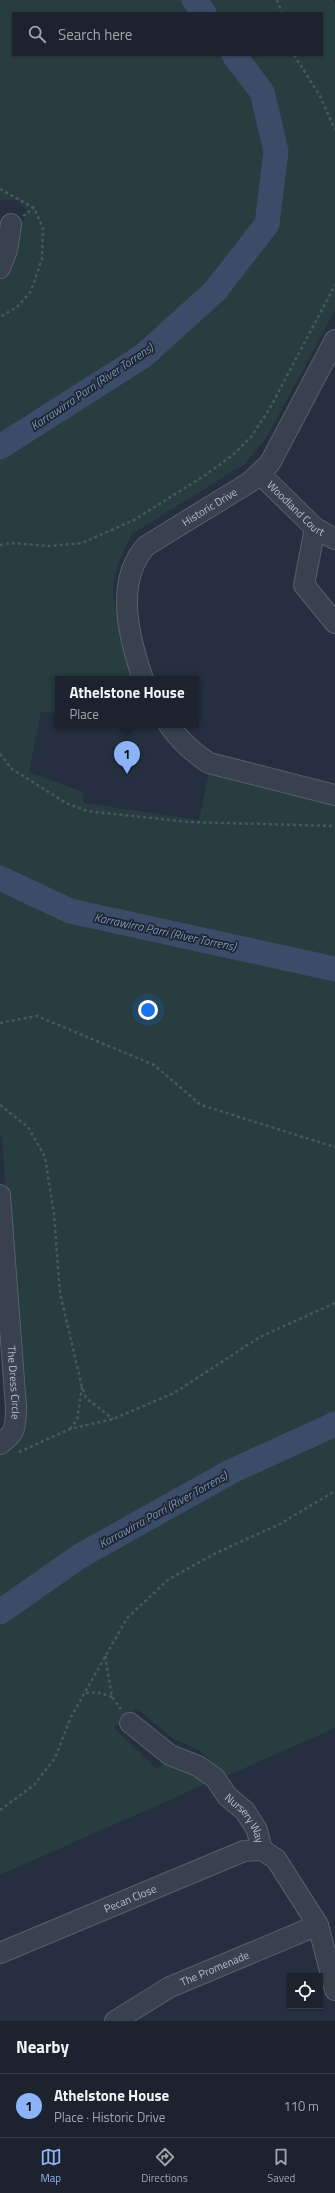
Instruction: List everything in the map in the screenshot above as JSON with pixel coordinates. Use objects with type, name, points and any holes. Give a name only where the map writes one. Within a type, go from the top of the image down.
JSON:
[{"type":"street","points":[[0,268],[8,250],[11,224]]},
{"type":"street","name":"Historic Drive","points":[[142,676],[132,646],[127,593],[130,570],[138,556],[146,546],[237,490],[260,474],[270,463],[335,340]]},
{"type":"street","name":"Woodland Court","points":[[260,474],[315,528],[335,539]]},
{"type":"street","points":[[315,528],[304,585],[335,623]]},
{"type":"street","points":[[171,728],[178,738],[193,753],[209,763],[335,794]]},
{"type":"street","name":"The Dress Circle","points":[[0,1195],[16,1407],[15,1425],[9,1448]]},
{"type":"street","name":"Nursery Way","points":[[130,1723],[170,1755],[198,1766],[215,1778],[227,1796],[245,1811],[257,1830],[262,1850],[276,1859],[318,1925],[335,1988]]},
{"type":"street","name":"Pecan Close","points":[[0,1953],[244,1851],[262,1850]]},
{"type":"street","name":"The Promenade","points":[[115,2021],[170,1987],[318,1925]]},
{"type":"path","points":[[277,0],[282,12]]},
{"type":"path","points":[[295,56],[320,96],[335,130]]},
{"type":"path","points":[[0,189],[34,208],[43,228],[42,259],[31,291],[17,307],[0,317]]},
{"type":"path","points":[[0,545],[10,543],[50,546],[82,543],[134,520],[207,474],[229,458],[251,437],[270,408],[335,285]]},
{"type":"path","points":[[332,292],[335,298]]},
{"type":"path","points":[[0,754],[12,769],[66,803],[87,811],[188,822],[335,826]]},
{"type":"path","points":[[0,1023],[37,1016],[154,1064],[201,1105],[335,1146]]},
{"type":"path","points":[[0,1105],[28,1128],[45,1157],[54,1214],[60,1293],[82,1387],[86,1398],[113,1419]]},
{"type":"path","points":[[9,1448],[70,1429],[113,1419],[174,1393],[260,1337],[335,1303]]},
{"type":"path","points":[[70,1429],[76,1420],[82,1387]]},
{"type":"path","points":[[0,1810],[34,1785],[51,1763],[71,1717],[86,1693],[105,1655],[127,1618],[169,1579],[218,1552],[280,1524],[335,1491]]},
{"type":"path","points":[[105,1655],[112,1697],[130,1723]]},
{"type":"path","points":[[86,1693],[97,1692],[112,1697]]},
{"type":"green space","points":[[0,0],[333,0],[335,3],[335,310],[267,437],[245,464],[132,534],[117,568],[114,580],[114,590],[120,630],[134,676],[55,676],[55,713],[41,712],[29,772],[83,792],[84,803],[199,820],[210,766],[335,797],[335,1728],[227,1776],[200,1751],[174,1739],[136,1708],[114,1728],[157,1769],[167,1761],[195,1773],[208,1783],[0,1875],[0,1448],[21,1429],[2,1138],[0,1135],[0,280],[17,246],[26,209],[17,200],[0,200]]},
{"type":"waterway","name":"Karrawirra Parri (River Torrens)","points":[[194,0],[203,12]]},
{"type":"waterway","name":"Karrawirra Parri (River Torrens)","points":[[0,447],[143,356],[215,291],[267,224],[276,151],[262,92],[235,56]]},
{"type":"waterway","name":"Karrawirra Parri (River Torrens)","points":[[0,878],[70,911],[335,969]]},
{"type":"waterway","name":"Karrawirra Parri (River Torrens)","points":[[0,1612],[80,1556],[230,1472],[335,1424]]},
{"type":"place","name":"Athelstone House","points":[[127,774]]}]
